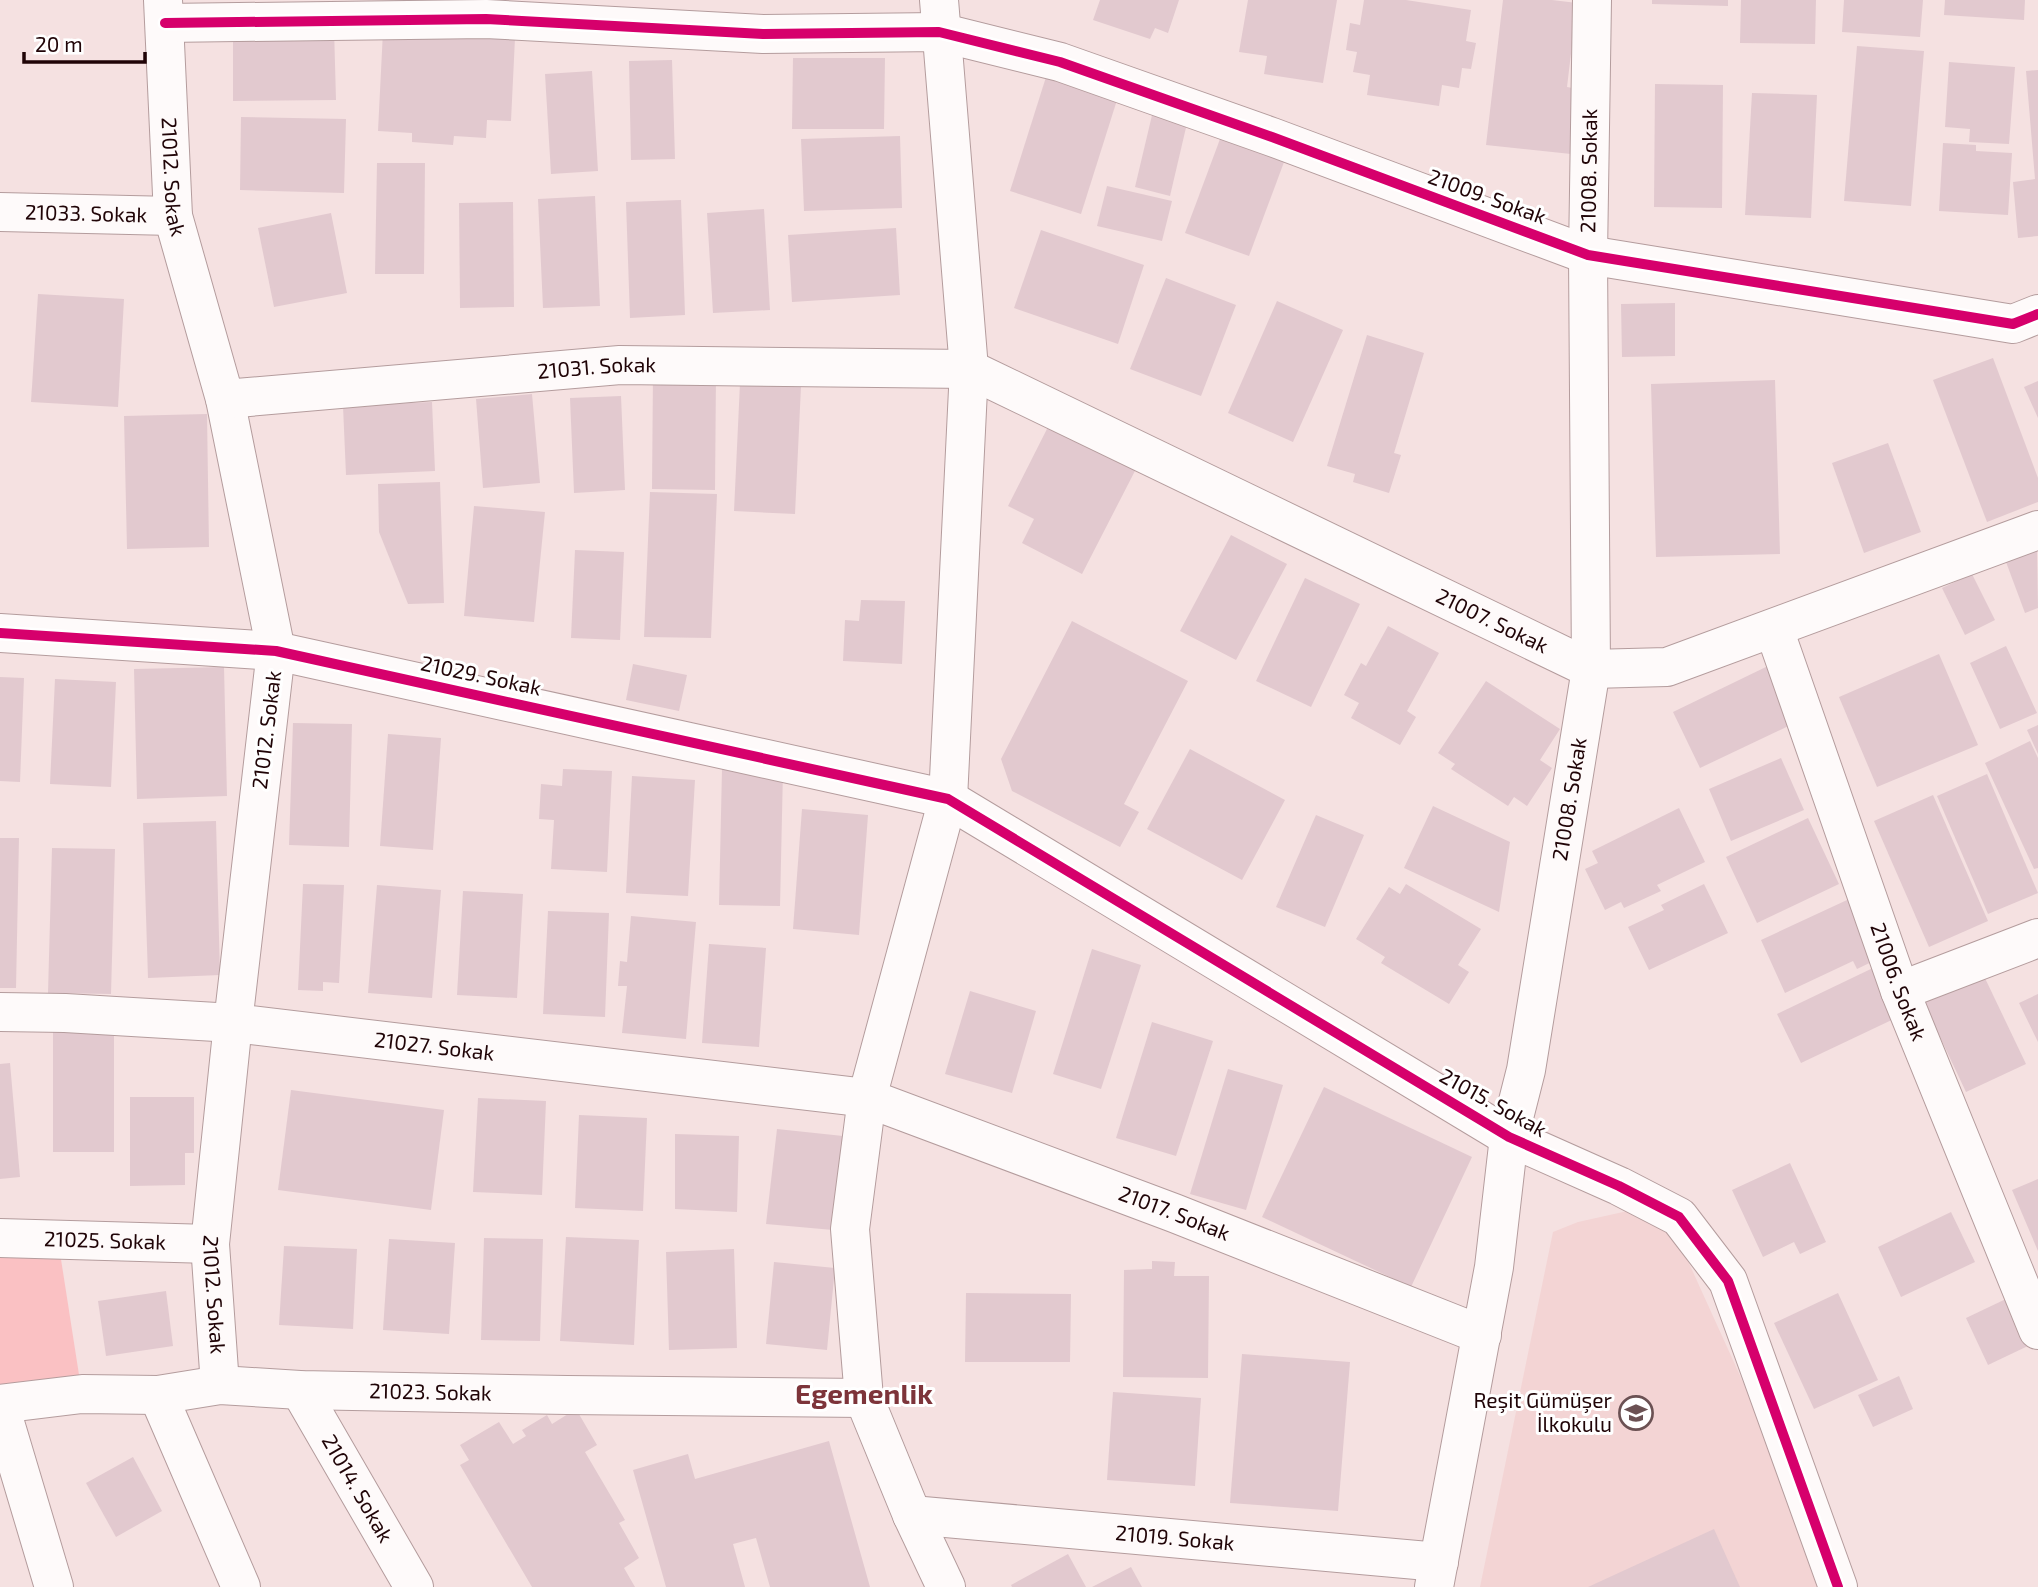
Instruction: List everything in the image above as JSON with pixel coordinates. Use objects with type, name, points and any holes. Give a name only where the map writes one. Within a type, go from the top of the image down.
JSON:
[{"type":"street","name":"21008. Sokak","points":[[1437,1575],[1494,1267],[1509,1137],[1526,1070],[1591,669],[1588,254],[1592,0]]},
{"type":"street","name":"21009. Sokak","points":[[164,11],[378,19],[485,19],[533,11],[763,34],[939,16],[1588,254],[2013,324],[2038,314]]},
{"type":"street","name":"21012. Sokak","points":[[164,11],[173,216],[225,400],[276,651],[210,1244],[220,1385]]},
{"type":"street","points":[[939,16],[969,369],[948,799],[867,1098],[850,1229],[864,1398],[912,1515],[946,1587]]},
{"type":"street","name":"21033. Sokak","points":[[0,212],[173,216]]},
{"type":"street","name":"21031. Sokak","points":[[225,400],[620,365],[969,369]]},
{"type":"street","name":"21007. Sokak","points":[[969,369],[1591,669],[1667,667],[2038,530]]},
{"type":"street","name":"21006. Sokak","points":[[1774,629],[1900,991],[2038,1330]]},
{"type":"street","name":"21029. Sokak","points":[[0,633],[276,651],[948,799]]},
{"type":"street","name":"21015. Sokak","points":[[948,799],[1509,1137],[1619,1186],[1679,1217],[1728,1281],[1838,1587]]},
{"type":"street","points":[[1900,991],[2038,938]]},
{"type":"street","name":"21027. Sokak","points":[[0,1012],[233,1023],[867,1098]]},
{"type":"street","name":"21017. Sokak","points":[[867,1098],[1174,1213],[1482,1335]]},
{"type":"street","name":"21025. Sokak","points":[[0,1238],[210,1244]]},
{"type":"street","name":"21023. Sokak","points":[[0,1405],[82,1394],[158,1395],[220,1385],[300,1390],[864,1398]]},
{"type":"street","name":"21014. Sokak","points":[[300,1390],[414,1587]]},
{"type":"street","points":[[158,1395],[241,1587]]},
{"type":"street","points":[[0,1405],[54,1587]]},
{"type":"street","name":"21019. Sokak","points":[[912,1515],[1437,1575]]},
{"type":"shaded area","name":"Reşit Gümüşer İlkokulu","points":[[1641,1208],[1678,1239],[1836,1587],[1480,1587],[1553,1232],[1578,1222]]},
{"type":"shaded area","points":[[0,1238],[58,1240],[82,1394],[0,1404]]},
{"type":"building","points":[[1100,0],[1179,0],[1168,33],[1155,28],[1150,39],[1093,20]]},
{"type":"building","points":[[1248,0],[1337,0],[1323,83],[1264,74],[1267,56],[1239,52]]},
{"type":"building","points":[[1364,0],[1406,0],[1471,10],[1466,41],[1476,43],[1471,69],[1462,68],[1459,88],[1442,85],[1439,106],[1367,95],[1370,75],[1353,72],[1357,52],[1346,50],[1350,23],[1360,25]]},
{"type":"building","points":[[1503,0],[1577,3],[1567,87],[1578,89],[1571,154],[1486,145]]},
{"type":"building","points":[[1652,0],[1728,0],[1728,6],[1652,4]]},
{"type":"building","points":[[1741,0],[1816,0],[1815,44],[1740,43]]},
{"type":"building","points":[[1844,0],[1923,0],[1920,37],[1842,32]]},
{"type":"building","points":[[1945,0],[2025,0],[2024,20],[1944,15]]},
{"type":"building","points":[[334,28],[336,100],[233,101],[233,30]]},
{"type":"building","points":[[383,31],[515,38],[511,121],[487,120],[486,138],[454,136],[453,145],[412,142],[412,133],[378,131]]},
{"type":"building","points":[[1857,46],[1924,51],[1911,206],[1844,201]]},
{"type":"building","points":[[793,58],[885,58],[884,129],[792,129]]},
{"type":"building","points":[[672,60],[675,159],[631,160],[629,61]]},
{"type":"building","points":[[1949,62],[2015,67],[2009,144],[1969,142],[1970,129],[1945,127]]},
{"type":"building","points":[[2038,70],[2038,236],[2018,238],[2013,182],[2035,179],[2026,71]]},
{"type":"building","points":[[592,71],[598,171],[551,174],[545,74]]},
{"type":"building","points":[[1046,77],[1117,100],[1081,214],[1010,191]]},
{"type":"building","points":[[1655,84],[1723,85],[1722,208],[1654,207]]},
{"type":"building","points":[[1752,93],[1817,95],[1811,218],[1745,215]]},
{"type":"building","points":[[1153,111],[1188,119],[1170,196],[1135,187]]},
{"type":"building","points":[[241,117],[346,119],[344,193],[240,190]]},
{"type":"building","points":[[1223,131],[1287,154],[1249,256],[1185,233]]},
{"type":"building","points":[[900,136],[902,208],[804,211],[801,139]]},
{"type":"building","points":[[1943,143],[1976,145],[1976,151],[2012,153],[2008,215],[1939,211]]},
{"type":"building","points":[[377,163],[425,163],[424,274],[375,274]]},
{"type":"building","points":[[1107,186],[1172,201],[1162,241],[1097,226]]},
{"type":"building","points":[[595,196],[600,306],[543,308],[538,199]]},
{"type":"building","points":[[681,200],[685,315],[630,318],[626,202]]},
{"type":"building","points":[[513,202],[514,307],[460,308],[459,203]]},
{"type":"building","points":[[764,209],[770,310],[713,313],[707,213]]},
{"type":"building","points":[[331,213],[347,293],[274,307],[258,228]]},
{"type":"building","points":[[896,228],[900,295],[792,302],[788,235]]},
{"type":"building","points":[[1041,230],[1144,265],[1118,344],[1014,308]]},
{"type":"building","points":[[1166,278],[1236,305],[1201,396],[1130,369]]},
{"type":"building","points":[[38,294],[124,299],[118,407],[31,402]]},
{"type":"building","points":[[1277,301],[1343,330],[1293,442],[1228,413]]},
{"type":"building","points":[[1675,303],[1675,356],[1622,357],[1621,304]]},
{"type":"building","points":[[1367,335],[1424,353],[1394,453],[1401,455],[1389,493],[1353,482],[1355,474],[1327,466]]},
{"type":"building","points":[[1993,358],[2038,478],[2038,502],[1987,522],[1933,380]]},
{"type":"building","points":[[653,373],[716,374],[715,490],[652,489]]},
{"type":"building","points":[[1775,380],[1780,554],[1656,557],[1651,384]]},
{"type":"building","points":[[2038,381],[2038,418],[2024,387]]},
{"type":"building","points":[[740,383],[801,386],[795,514],[734,511]]},
{"type":"building","points":[[532,394],[540,483],[483,488],[476,399]]},
{"type":"building","points":[[621,396],[625,490],[574,493],[570,398]]},
{"type":"building","points":[[432,402],[435,471],[346,475],[343,406]]},
{"type":"building","points":[[207,414],[209,547],[127,549],[124,416]]},
{"type":"building","points":[[1050,423],[1137,467],[1082,574],[1022,543],[1034,519],[1008,506]]},
{"type":"building","points":[[1888,443],[1921,532],[1864,553],[1832,463]]},
{"type":"building","points":[[440,482],[444,603],[408,604],[379,532],[378,484]]},
{"type":"building","points":[[650,492],[717,494],[711,638],[644,637]]},
{"type":"building","points":[[474,506],[545,512],[534,622],[464,616]]},
{"type":"building","points":[[1231,535],[1287,564],[1236,660],[1180,631]]},
{"type":"building","points":[[575,550],[624,552],[620,640],[571,638]]},
{"type":"building","points":[[2037,550],[2038,608],[2025,613],[2006,562]]},
{"type":"building","points":[[1972,574],[1995,620],[1965,635],[1942,588]]},
{"type":"building","points":[[1305,578],[1360,604],[1311,707],[1256,681]]},
{"type":"building","points":[[861,600],[905,601],[902,664],[843,661],[845,620],[859,621]]},
{"type":"building","points":[[1072,621],[1188,681],[1124,804],[1139,812],[1120,847],[1012,791],[1001,759]]},
{"type":"building","points":[[1388,626],[1439,653],[1407,711],[1416,717],[1400,745],[1351,718],[1359,703],[1344,695],[1361,663],[1366,666]]},
{"type":"building","points":[[2006,646],[2037,713],[2000,729],[1970,663]]},
{"type":"building","points":[[1939,654],[1978,745],[1877,787],[1839,697]]},
{"type":"building","points":[[633,664],[687,675],[679,711],[626,700]]},
{"type":"building","points":[[1770,665],[1797,722],[1700,768],[1673,712]]},
{"type":"building","points":[[224,667],[227,796],[137,799],[134,669]]},
{"type":"building","points":[[0,677],[24,678],[20,782],[0,781]]},
{"type":"building","points":[[55,679],[116,682],[111,787],[50,784]]},
{"type":"building","points":[[1486,681],[1560,729],[1540,760],[1552,768],[1527,806],[1514,797],[1508,806],[1451,769],[1455,764],[1438,753]]},
{"type":"building","points":[[293,723],[352,724],[349,847],[289,845]]},
{"type":"building","points":[[2038,725],[2038,754],[2027,730]]},
{"type":"building","points":[[388,734],[441,738],[433,850],[380,846]]},
{"type":"building","points":[[2030,741],[2038,758],[2038,868],[2034,869],[1985,763]]},
{"type":"building","points":[[1190,749],[1285,800],[1242,880],[1147,829]]},
{"type":"building","points":[[1781,758],[1804,810],[1731,841],[1709,789]]},
{"type":"building","points":[[563,769],[612,771],[607,872],[551,869],[554,820],[539,819],[541,784],[562,786]]},
{"type":"building","points":[[722,769],[783,770],[780,906],[719,905]]},
{"type":"building","points":[[1987,774],[2038,893],[1988,914],[1937,796]]},
{"type":"building","points":[[632,776],[695,780],[688,896],[626,893]]},
{"type":"building","points":[[1933,795],[1988,921],[1929,947],[1874,821]]},
{"type":"building","points":[[1433,806],[1510,842],[1499,912],[1404,868]]},
{"type":"building","points":[[1679,808],[1705,862],[1657,885],[1661,891],[1624,908],[1621,902],[1605,910],[1585,869],[1598,863],[1592,851]]},
{"type":"building","points":[[802,809],[868,815],[859,935],[793,929]]},
{"type":"building","points":[[1316,815],[1364,835],[1325,927],[1276,907]]},
{"type":"building","points":[[1808,818],[1839,884],[1757,923],[1726,857]]},
{"type":"building","points":[[216,821],[220,975],[148,978],[143,823]]},
{"type":"building","points":[[0,838],[19,838],[16,988],[0,988]]},
{"type":"building","points":[[52,848],[115,849],[111,994],[48,993]]},
{"type":"building","points":[[303,884],[344,885],[339,983],[323,982],[323,991],[298,990]]},
{"type":"building","points":[[1406,884],[1481,929],[1458,965],[1469,972],[1449,1004],[1381,963],[1385,957],[1356,939],[1389,887],[1400,894]]},
{"type":"building","points":[[1704,884],[1728,933],[1649,970],[1628,927],[1664,910],[1661,905]]},
{"type":"building","points":[[377,885],[441,890],[432,998],[368,993]]},
{"type":"building","points":[[463,891],[523,894],[517,998],[457,995]]},
{"type":"building","points":[[1860,894],[1888,954],[1857,969],[1853,961],[1785,993],[1761,940]]},
{"type":"building","points":[[548,911],[609,913],[605,1017],[543,1014]]},
{"type":"building","points":[[631,916],[696,922],[686,1039],[622,1033],[627,986],[618,986],[620,961],[627,962]]},
{"type":"building","points":[[709,944],[766,948],[759,1047],[702,1043]]},
{"type":"building","points":[[1092,949],[1141,965],[1101,1089],[1053,1074]]},
{"type":"building","points":[[1875,967],[1898,1017],[1801,1063],[1777,1014]]},
{"type":"building","points":[[1983,974],[2026,1064],[1966,1092],[1924,1003]]},
{"type":"building","points":[[970,991],[1036,1011],[1012,1093],[945,1074]]},
{"type":"building","points":[[2038,994],[2038,1042],[2019,1003]]},
{"type":"building","points":[[1152,1022],[1213,1041],[1176,1156],[1116,1138]]},
{"type":"building","points":[[114,1023],[114,1152],[53,1152],[53,1024]]},
{"type":"building","points":[[10,1063],[20,1177],[0,1179],[0,1064]]},
{"type":"building","points":[[1228,1069],[1283,1085],[1246,1210],[1190,1194]]},
{"type":"building","points":[[1324,1087],[1472,1157],[1411,1287],[1262,1217]]},
{"type":"building","points":[[291,1090],[444,1110],[431,1210],[278,1190]]},
{"type":"building","points":[[130,1097],[194,1097],[194,1153],[185,1153],[185,1185],[130,1186]]},
{"type":"building","points":[[478,1098],[546,1101],[542,1195],[473,1192]]},
{"type":"building","points":[[579,1115],[647,1118],[643,1211],[575,1208]]},
{"type":"building","points":[[777,1129],[843,1136],[833,1230],[766,1224]]},
{"type":"building","points":[[675,1134],[739,1136],[737,1212],[675,1209]]},
{"type":"building","points":[[1790,1163],[1826,1242],[1800,1254],[1794,1242],[1763,1257],[1732,1190]]},
{"type":"building","points":[[2038,1179],[2038,1251],[2012,1190]]},
{"type":"building","points":[[1951,1212],[1975,1262],[1901,1297],[1878,1247]]},
{"type":"building","points":[[566,1237],[639,1240],[634,1345],[560,1341]]},
{"type":"building","points":[[484,1238],[543,1239],[540,1341],[481,1340]]},
{"type":"building","points":[[389,1239],[455,1243],[449,1334],[383,1330]]},
{"type":"building","points":[[284,1246],[357,1249],[353,1329],[279,1325]]},
{"type":"building","points":[[734,1249],[737,1348],[669,1350],[666,1252]]},
{"type":"building","points":[[1152,1261],[1175,1262],[1174,1276],[1209,1276],[1208,1378],[1123,1377],[1124,1270],[1152,1269]]},
{"type":"building","points":[[774,1262],[835,1268],[827,1350],[766,1344]]},
{"type":"building","points":[[166,1291],[173,1346],[106,1356],[98,1301]]},
{"type":"building","points":[[966,1293],[1071,1294],[1070,1362],[965,1362]]},
{"type":"building","points":[[1838,1293],[1878,1380],[1814,1409],[1774,1323]]},
{"type":"building","points":[[2008,1298],[2030,1345],[1988,1365],[1966,1318]]},
{"type":"building","points":[[1242,1354],[1350,1362],[1338,1511],[1230,1503]]},
{"type":"building","points":[[1899,1376],[1913,1409],[1873,1427],[1858,1395]]},
{"type":"building","points":[[1113,1392],[1201,1398],[1195,1486],[1107,1480]]},
{"type":"building","points":[[576,1409],[597,1445],[585,1452],[625,1520],[619,1523],[639,1558],[624,1568],[635,1587],[532,1587],[460,1465],[469,1460],[460,1445],[499,1422],[513,1444],[526,1436],[522,1430],[547,1415],[552,1424]]},
{"type":"building","points":[[829,1441],[870,1587],[770,1587],[756,1538],[733,1544],[745,1587],[666,1587],[633,1470],[688,1454],[695,1479]]},
{"type":"building","points":[[133,1457],[162,1511],[116,1537],[86,1483]]},
{"type":"building","points":[[1714,1529],[1740,1587],[1588,1587]]},
{"type":"building","points":[[1068,1554],[1086,1587],[1012,1587],[1011,1585]]},
{"type":"building","points":[[1131,1567],[1142,1587],[1092,1587]]},
{"type":"cycle path","points":[[165,23],[486,19],[763,34],[939,32],[1060,62],[1272,137],[1588,255],[2013,324],[2038,314]]},
{"type":"cycle path","points":[[0,633],[276,651],[948,799],[1509,1137],[1619,1186],[1679,1217],[1728,1281],[1838,1587]]},
{"type":"place","name":"Reşit Gümüşer İlkokulu","points":[[1636,1413]]},
{"type":"district","name":"Egemenlik","points":[[864,1394]]}]
